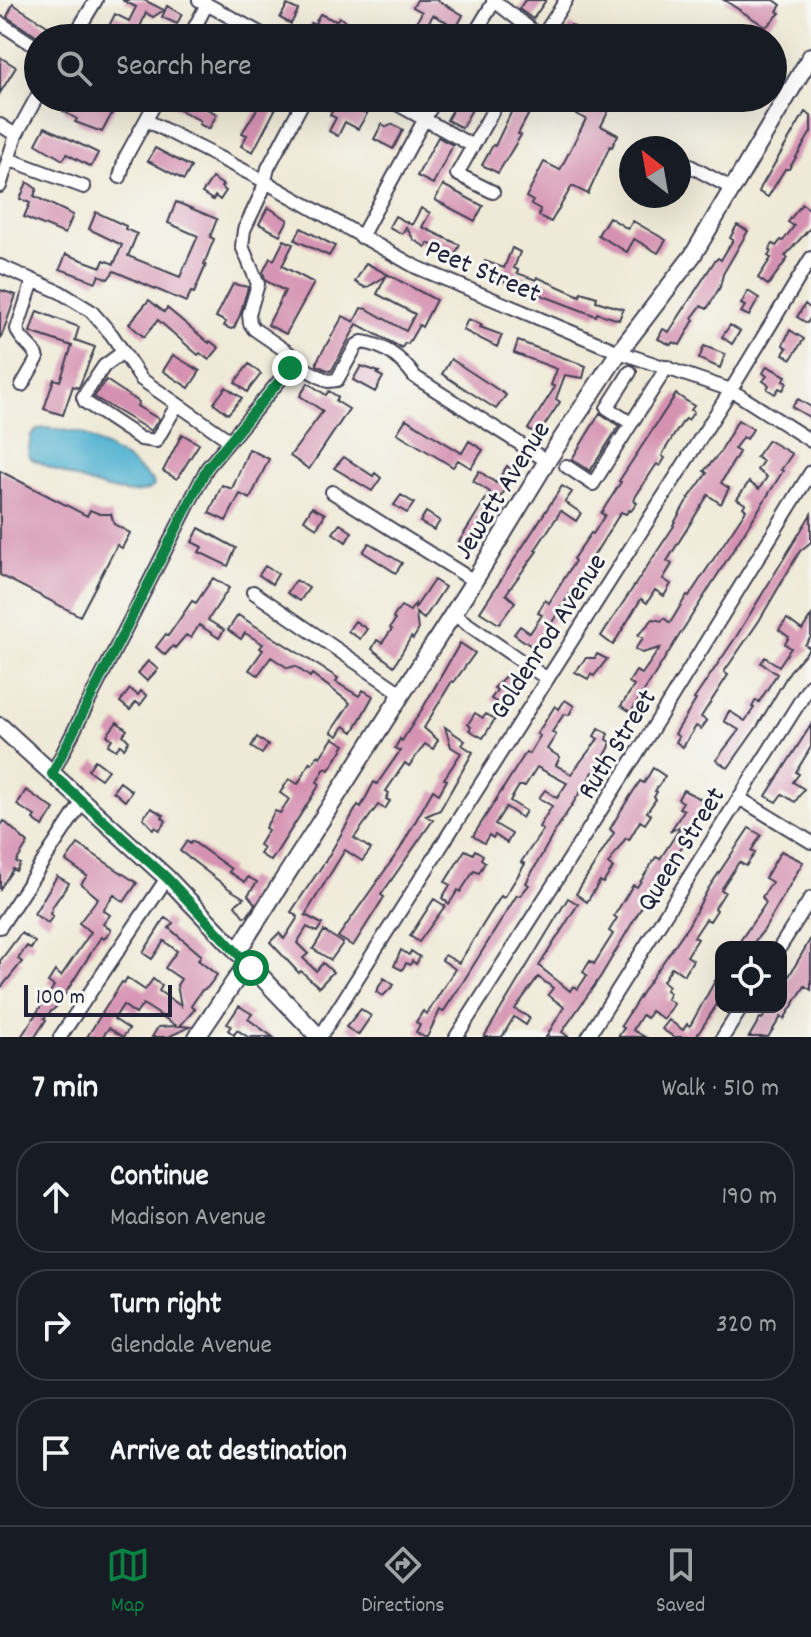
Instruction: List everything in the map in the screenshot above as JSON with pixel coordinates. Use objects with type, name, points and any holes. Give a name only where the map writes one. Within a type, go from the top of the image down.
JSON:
[{"type":"main road","name":"Jewett Avenue","points":[[787,97],[811,56]]},
{"type":"main road","name":"Jewett Avenue","points":[[197,1037],[401,693],[619,352],[677,278],[778,112]]},
{"type":"main road","points":[[0,727],[167,878],[319,1037]]},
{"type":"street","points":[[81,24],[96,0]]},
{"type":"street","points":[[480,24],[495,0],[525,24]]},
{"type":"street","points":[[551,24],[566,0]]},
{"type":"street","points":[[194,24],[203,2],[243,24]]},
{"type":"street","points":[[0,23],[24,39]]},
{"type":"street","points":[[0,186],[16,135],[29,112]]},
{"type":"street","points":[[120,177],[125,158],[150,112]]},
{"type":"street","points":[[292,366],[289,353],[254,329],[249,319],[258,284],[243,253],[242,238],[268,168],[298,112]]},
{"type":"street","points":[[413,112],[473,146]]},
{"type":"street","points":[[361,237],[428,112]]},
{"type":"street","points":[[492,112],[457,174],[493,192]]},
{"type":"street","name":"Peet Street","points":[[146,120],[264,181],[416,267],[619,352],[731,390],[811,441]]},
{"type":"street","points":[[0,125],[16,135]]},
{"type":"street","points":[[8,159],[84,187]]},
{"type":"street","points":[[691,166],[733,189]]},
{"type":"street","name":"Goldenrod Avenue","points":[[319,1037],[731,390],[811,258]]},
{"type":"street","points":[[0,266],[60,292],[91,311],[141,379],[229,440]]},
{"type":"street","points":[[22,385],[37,359],[36,352],[20,337],[17,329],[33,281]]},
{"type":"street","points":[[292,366],[328,381],[337,380],[356,346],[362,342],[372,343],[401,358],[415,377],[547,461]]},
{"type":"street","points":[[123,352],[104,366],[83,397],[85,402],[141,439],[156,441],[177,405]]},
{"type":"street","points":[[52,774],[207,468],[292,366]]},
{"type":"street","points":[[566,466],[593,484],[667,367]]},
{"type":"street","points":[[630,372],[607,408],[631,423]]},
{"type":"street","name":"Ruth Street","points":[[456,1037],[643,744],[811,472]]},
{"type":"street","points":[[332,492],[474,581]]},
{"type":"street","points":[[253,592],[401,693]]},
{"type":"street","points":[[453,614],[546,678]]},
{"type":"street","name":"Queen Street","points":[[588,1037],[811,684]]},
{"type":"street","points":[[739,798],[811,842]]},
{"type":"street","points":[[0,927],[83,801]]},
{"type":"street","points":[[60,1037],[167,878]]},
{"type":"street","points":[[784,941],[811,898]]},
{"type":"street","points":[[723,1037],[738,1013]]},
{"type":"water","points":[[37,429],[81,433],[128,460],[153,481],[154,486],[143,492],[112,490],[30,458],[31,435]]},
{"type":"building","points":[[122,0],[144,0],[164,10],[153,17],[146,13],[141,24],[110,24],[115,14],[129,21],[136,7]]},
{"type":"building","points":[[417,0],[437,0],[463,15],[458,24],[446,24],[433,15],[428,24],[416,24],[422,12],[413,7]]},
{"type":"building","points":[[525,0],[546,0],[533,19],[519,9]]},
{"type":"building","points":[[724,0],[774,0],[781,5],[777,11],[780,13],[769,24],[761,24]]},
{"type":"building","points":[[13,4],[44,24],[24,24],[24,28],[7,17]]},
{"type":"building","points":[[287,5],[298,10],[291,24],[280,18]]},
{"type":"building","points":[[167,6],[182,14],[177,24],[162,17]]},
{"type":"building","points":[[320,14],[333,20],[339,17],[350,24],[315,24]]},
{"type":"building","points":[[0,57],[16,67],[0,93]]},
{"type":"building","points":[[65,112],[113,112],[102,132],[75,122],[77,119]]},
{"type":"building","points":[[184,112],[217,114],[209,129],[199,124],[201,121]]},
{"type":"building","points":[[255,112],[274,112],[253,152],[241,146],[247,135],[242,133]]},
{"type":"building","points":[[332,112],[367,114],[358,129],[345,122],[338,136],[329,131],[336,118],[330,115]]},
{"type":"building","points":[[451,112],[471,112],[462,128],[447,120]]},
{"type":"building","points":[[511,112],[530,112],[518,134],[521,135],[498,173],[482,165]]},
{"type":"building","points":[[572,112],[608,112],[601,126],[618,135],[588,194],[572,186],[551,222],[539,216],[540,209],[526,197],[544,162],[560,170],[586,119]]},
{"type":"building","points":[[805,112],[811,116],[811,132],[768,197],[759,192],[761,187]]},
{"type":"building","points":[[382,124],[387,127],[392,124],[403,130],[393,149],[374,139]]},
{"type":"building","points":[[45,127],[98,153],[91,167],[67,154],[63,160],[36,144]]},
{"type":"building","points":[[438,137],[453,145],[433,184],[417,176]]},
{"type":"building","points":[[155,148],[191,167],[184,180],[148,161]]},
{"type":"building","points":[[212,178],[226,191],[220,200],[215,196],[213,200],[202,193]]},
{"type":"building","points":[[27,182],[37,189],[34,196],[73,215],[65,234],[24,217],[30,203],[20,199]]},
{"type":"building","points":[[443,185],[483,206],[475,221],[435,200]]},
{"type":"building","points":[[176,202],[217,219],[210,237],[214,239],[206,265],[194,293],[191,292],[186,302],[114,271],[108,279],[99,275],[96,282],[60,269],[66,254],[101,267],[104,260],[114,264],[122,245],[89,229],[96,212],[137,234],[128,256],[180,277],[198,236],[168,223]]},
{"type":"building","points":[[802,204],[811,210],[811,227],[785,256],[788,258],[768,285],[758,278],[771,258],[768,256],[769,250],[773,244],[776,246],[783,241],[794,226],[788,222]]},
{"type":"building","points":[[268,207],[288,220],[280,235],[259,224]]},
{"type":"building","points":[[421,208],[430,213],[422,227],[460,245],[454,257],[428,243],[426,247],[414,240],[406,227],[402,234],[389,227],[395,216],[412,225]]},
{"type":"building","points":[[609,217],[628,229],[633,221],[666,240],[658,253],[634,239],[627,252],[598,235]]},
{"type":"building","points":[[737,225],[748,231],[707,309],[701,306],[692,318],[694,320],[680,345],[658,339],[663,329],[669,332],[714,262],[718,258],[721,260],[733,240],[730,238]]},
{"type":"building","points":[[301,228],[335,246],[329,256],[295,240]]},
{"type":"building","points":[[284,240],[293,244],[282,266],[314,283],[286,334],[268,325],[285,291],[266,281],[263,272],[270,258],[274,260]]},
{"type":"building","points":[[512,248],[520,252],[514,268],[518,270],[517,273],[536,280],[537,277],[580,296],[581,292],[597,297],[596,301],[623,309],[619,320],[597,313],[596,316],[481,272],[485,261],[504,268]]},
{"type":"building","points":[[366,263],[436,300],[422,327],[419,325],[408,344],[405,343],[402,348],[357,324],[331,371],[325,369],[317,365],[317,361],[343,316],[354,322],[361,308],[367,309],[406,331],[415,314],[377,294],[386,276],[366,288],[355,282]]},
{"type":"building","points":[[233,284],[248,287],[240,315],[231,329],[216,317]]},
{"type":"building","points":[[0,290],[16,295],[1,338],[0,337]]},
{"type":"building","points":[[748,291],[759,298],[749,316],[741,312],[745,306],[741,304]]},
{"type":"building","points":[[149,300],[164,312],[167,308],[219,348],[209,360],[200,353],[198,355],[158,320],[144,337],[129,324]]},
{"type":"building","points":[[805,304],[811,309],[807,323],[797,317]]},
{"type":"building","points":[[37,311],[79,327],[75,340],[95,347],[80,385],[78,388],[73,386],[63,415],[44,409],[54,379],[60,381],[72,346],[30,332]]},
{"type":"building","points":[[468,319],[502,335],[497,347],[463,330]]},
{"type":"building","points":[[730,325],[740,331],[732,344],[722,337]]},
{"type":"building","points":[[790,330],[804,339],[791,359],[783,354],[787,348],[783,345]]},
{"type":"building","points":[[518,341],[586,366],[583,378],[565,375],[556,399],[560,402],[538,435],[528,429],[555,387],[551,385],[557,369],[514,353]]},
{"type":"building","points":[[704,346],[725,354],[720,368],[699,359]]},
{"type":"building","points":[[173,355],[200,371],[189,388],[163,371]]},
{"type":"building","points":[[451,359],[506,395],[496,409],[442,374]]},
{"type":"building","points":[[249,364],[261,374],[247,392],[235,382]]},
{"type":"building","points":[[361,366],[379,372],[377,374],[383,377],[375,392],[353,380]]},
{"type":"building","points":[[767,366],[786,376],[783,381],[787,383],[783,390],[779,388],[775,394],[767,389],[769,385],[763,381],[767,376],[763,373]]},
{"type":"building","points":[[106,380],[139,402],[137,406],[159,419],[151,431],[94,397]]},
{"type":"building","points":[[308,383],[326,395],[329,391],[338,397],[336,401],[349,409],[309,469],[290,456],[323,411],[300,396]]},
{"type":"building","points":[[226,387],[242,398],[228,414],[214,403]]},
{"type":"building","points":[[676,394],[694,406],[691,410],[694,412],[682,423],[664,451],[662,456],[665,458],[660,466],[657,464],[636,496],[634,501],[637,503],[626,514],[621,512],[534,648],[514,634],[520,626],[530,633],[542,615],[538,613],[545,600],[549,603],[575,561],[573,559],[593,534],[605,515],[601,513],[619,481]]},
{"type":"building","points":[[798,399],[811,407],[811,418],[792,407]]},
{"type":"building","points":[[600,413],[619,426],[590,471],[572,459]]},
{"type":"building","points":[[406,419],[462,453],[469,441],[483,450],[471,468],[458,460],[453,467],[397,433]]},
{"type":"building","points":[[738,420],[753,429],[747,439],[743,437],[734,449],[739,452],[721,483],[729,488],[721,504],[708,495],[667,561],[672,564],[663,579],[671,584],[664,596],[655,590],[647,603],[641,599],[613,645],[601,636],[674,526],[686,502],[707,473],[704,471],[719,454]]},
{"type":"building","points":[[182,434],[199,444],[177,479],[163,471]]},
{"type":"building","points":[[768,440],[792,454],[631,712],[621,706],[634,686],[629,682],[636,671],[642,674],[660,648],[642,653],[635,649],[643,638],[638,635],[653,619],[662,621],[664,618],[670,623],[689,596],[746,510],[743,507],[745,504],[737,499],[749,482],[759,489],[767,477],[757,470],[763,461],[756,457]]},
{"type":"building","points":[[249,449],[269,459],[250,499],[240,494],[226,521],[209,513],[222,485],[232,489]]},
{"type":"building","points":[[344,457],[381,478],[372,491],[334,468]]},
{"type":"building","points":[[507,466],[517,473],[488,515],[468,552],[457,545],[490,492],[473,481],[479,471],[496,483]]},
{"type":"building","points":[[0,471],[87,516],[90,510],[111,514],[114,524],[130,533],[122,548],[117,545],[80,616],[0,575]]},
{"type":"building","points":[[562,486],[572,492],[565,502],[581,513],[576,521],[561,511],[506,594],[515,602],[499,624],[480,612]]},
{"type":"building","points":[[401,495],[414,503],[407,513],[394,505]]},
{"type":"building","points":[[312,507],[325,514],[317,528],[304,520]]},
{"type":"building","points":[[426,512],[440,521],[434,530],[420,522]]},
{"type":"building","points":[[811,514],[811,542],[800,551],[759,621],[724,672],[728,675],[701,717],[707,721],[701,729],[696,726],[683,747],[676,742],[679,737],[675,734],[694,699]]},
{"type":"building","points":[[340,524],[352,532],[346,542],[333,533]]},
{"type":"building","points":[[199,528],[236,548],[228,566],[199,552],[202,547],[192,542]]},
{"type":"building","points":[[369,543],[402,563],[396,573],[363,552]]},
{"type":"building","points":[[265,566],[278,574],[272,584],[259,575]]},
{"type":"building","points":[[213,578],[229,588],[208,620],[224,630],[219,638],[199,625],[191,638],[186,635],[165,655],[156,647],[166,634],[168,636],[192,601],[196,603]]},
{"type":"building","points":[[296,580],[309,588],[300,601],[287,593]]},
{"type":"building","points":[[434,580],[445,587],[424,619],[416,613],[418,631],[394,666],[372,649],[377,640],[382,643],[392,629],[393,618],[401,606],[410,611],[415,604],[415,608]]},
{"type":"building","points":[[238,615],[338,678],[336,682],[359,696],[363,690],[373,696],[353,732],[344,726],[338,736],[331,732],[350,703],[312,674],[310,677],[295,666],[288,668],[271,657],[258,675],[249,670],[263,650],[260,648],[263,644],[245,633],[241,639],[228,630]]},
{"type":"building","points":[[811,616],[811,637],[805,645],[810,648],[790,671],[728,768],[716,760],[739,730],[724,721],[729,711],[745,721],[756,700],[759,702],[777,674],[761,663],[765,657],[779,666],[791,648],[785,644],[789,637],[779,630],[787,619],[802,630]]},
{"type":"building","points":[[355,621],[367,629],[360,639],[348,631]]},
{"type":"building","points":[[460,643],[475,653],[452,681],[424,728],[438,740],[433,749],[425,744],[409,766],[405,763],[386,791],[389,793],[386,799],[390,801],[385,809],[378,805],[354,838],[371,849],[362,861],[345,850],[305,915],[322,924],[317,932],[307,927],[297,943],[308,954],[303,958],[316,971],[323,963],[333,972],[319,987],[301,971],[299,973],[270,942],[279,933],[284,939],[298,917],[291,912],[358,805],[361,807],[374,782],[377,784],[400,751],[395,748],[400,739],[402,741],[424,706]]},
{"type":"building","points":[[597,654],[607,659],[594,676],[591,674],[588,679],[575,672],[586,658],[595,658]]},
{"type":"building","points":[[148,661],[158,669],[147,681],[138,673]]},
{"type":"building","points":[[507,674],[519,682],[503,706],[491,699],[497,690],[494,688]]},
{"type":"building","points":[[130,689],[138,695],[141,691],[147,696],[140,705],[136,702],[130,710],[120,702]]},
{"type":"building","points":[[565,700],[574,706],[569,715],[564,714],[552,732],[556,735],[547,749],[560,757],[556,765],[571,774],[598,739],[594,736],[599,728],[608,734],[606,739],[611,742],[609,748],[554,833],[526,883],[529,885],[520,896],[517,895],[443,1012],[440,1010],[427,1037],[424,1037],[416,1032],[420,1025],[416,1022],[423,1011],[427,1014],[455,969],[442,960],[445,955],[459,963],[501,896],[504,898],[525,864],[521,862],[543,830],[539,827],[552,806],[539,798],[545,790],[557,798],[567,783],[537,767],[525,786],[519,786],[510,801],[526,811],[522,818],[506,807],[495,824],[512,834],[507,843],[495,835],[493,838],[489,835],[484,843],[473,836],[526,752],[529,754],[540,736],[537,734],[555,706],[559,709]]},
{"type":"building","points":[[475,713],[483,718],[486,714],[495,719],[483,738],[469,730],[471,727],[468,724]]},
{"type":"building","points":[[117,722],[127,730],[123,735],[129,741],[124,748],[120,745],[116,750],[108,745],[112,739],[107,735]]},
{"type":"building","points":[[811,725],[811,747],[793,782],[804,789],[795,802],[782,794],[776,802],[766,796]]},
{"type":"building","points":[[445,727],[465,741],[462,745],[473,752],[440,810],[426,816],[433,820],[381,895],[384,897],[353,946],[338,937],[400,849],[433,790],[439,794],[447,780],[444,779],[461,753],[451,747]]},
{"type":"building","points":[[257,737],[268,745],[262,754],[251,747]]},
{"type":"building","points":[[333,738],[345,745],[329,770],[325,768],[317,782],[320,784],[271,861],[260,854],[264,848],[259,845],[275,811],[280,813],[289,799],[280,793],[289,779],[298,784],[310,762],[312,764],[318,755],[320,757]]},
{"type":"building","points":[[95,760],[108,770],[101,779],[88,770]]},
{"type":"building","points":[[653,768],[665,776],[647,812],[651,815],[645,824],[640,821],[629,840],[626,838],[608,864],[613,868],[603,883],[600,881],[587,902],[576,894],[614,833],[610,829],[620,812],[640,781],[644,783]]},
{"type":"building","points":[[120,782],[132,791],[125,801],[113,791]]},
{"type":"building","points":[[26,790],[54,809],[43,826],[33,819],[35,816],[17,805]]},
{"type":"building","points":[[683,790],[707,802],[601,976],[562,1032],[569,1037],[546,1037],[564,1007],[548,995],[553,988],[538,977],[515,1009],[530,1018],[526,1025],[514,1017],[502,1037],[484,1037],[568,898],[578,904],[539,966],[570,991],[573,986],[578,989],[587,975],[583,972],[590,961],[594,964],[613,934],[609,931],[617,918],[614,916],[633,885],[637,887],[656,857],[660,859],[682,825],[670,832],[684,810],[679,808],[683,802],[678,799]]},
{"type":"building","points":[[151,808],[164,815],[162,817],[166,821],[159,830],[153,829],[143,818]]},
{"type":"building","points":[[4,821],[28,843],[16,862],[20,864],[16,871],[13,869],[0,889],[0,827]]},
{"type":"building","points":[[749,828],[761,835],[751,851],[755,853],[746,866],[739,862],[722,888],[725,892],[715,908],[717,910],[710,921],[706,919],[694,937],[698,939],[687,956],[693,960],[684,975],[672,967],[663,981],[669,986],[667,999],[674,1004],[664,1019],[651,1011],[647,1018],[642,1015],[633,1030],[645,1037],[618,1037],[624,1028],[621,1026]]},
{"type":"building","points":[[187,841],[190,844],[192,841],[245,882],[248,877],[257,882],[248,895],[255,904],[248,915],[244,917],[235,905],[244,898],[180,851]]},
{"type":"building","points":[[78,844],[137,883],[124,902],[114,895],[103,910],[110,915],[103,924],[111,930],[104,939],[101,937],[58,1005],[44,1018],[46,1020],[35,1037],[21,1037],[54,986],[48,982],[55,971],[61,976],[91,932],[79,923],[98,898],[81,884],[87,876],[66,861]]},
{"type":"building","points":[[465,850],[473,854],[475,850],[483,855],[481,859],[485,862],[479,873],[474,871],[449,904],[442,898],[450,885],[445,882]]},
{"type":"building","points":[[781,851],[803,862],[764,930],[755,941],[740,941],[766,903],[762,897],[772,882],[765,878]]},
{"type":"building","points":[[57,876],[69,883],[53,906],[50,914],[53,916],[48,923],[34,914]]},
{"type":"building","points":[[434,899],[445,906],[419,942],[410,936]]},
{"type":"building","points":[[165,918],[173,923],[169,928],[201,955],[198,960],[217,975],[202,990],[191,1006],[195,1009],[180,1026],[190,1027],[168,1037],[152,1037],[158,1027],[177,1026],[143,1004],[136,1014],[123,1005],[114,1019],[129,1029],[123,1037],[109,1028],[102,1037],[87,1037],[127,978],[145,990],[153,979],[162,986],[159,991],[181,1006],[177,985],[181,979],[165,968],[177,951],[164,941],[152,959],[143,953]]},
{"type":"building","points":[[324,931],[343,943],[331,960],[313,949]]},
{"type":"building","points":[[21,933],[35,942],[31,949],[27,946],[18,959],[22,962],[0,989],[0,961]]},
{"type":"building","points":[[811,938],[811,990],[805,986],[784,1019],[781,1017],[768,1037],[749,1037],[766,1013],[787,1013],[787,980]]},
{"type":"building","points":[[401,950],[409,955],[411,951],[420,957],[416,964],[412,961],[410,965],[406,963],[402,970],[394,966]]},
{"type":"building","points":[[384,978],[394,985],[383,996],[376,992]]},
{"type":"building","points":[[715,981],[715,1007],[696,1037],[674,1037],[662,1029],[669,1020],[683,1030],[687,1024],[690,1026]]},
{"type":"building","points":[[239,1006],[252,1014],[248,1019],[273,1037],[248,1037],[237,1030],[234,1035],[228,1030],[231,1026],[227,1024]]},
{"type":"building","points":[[361,1009],[371,1016],[358,1035],[346,1027]]},
{"type":"route","points":[[251,968],[167,878],[52,774],[207,468],[290,368]]}]
